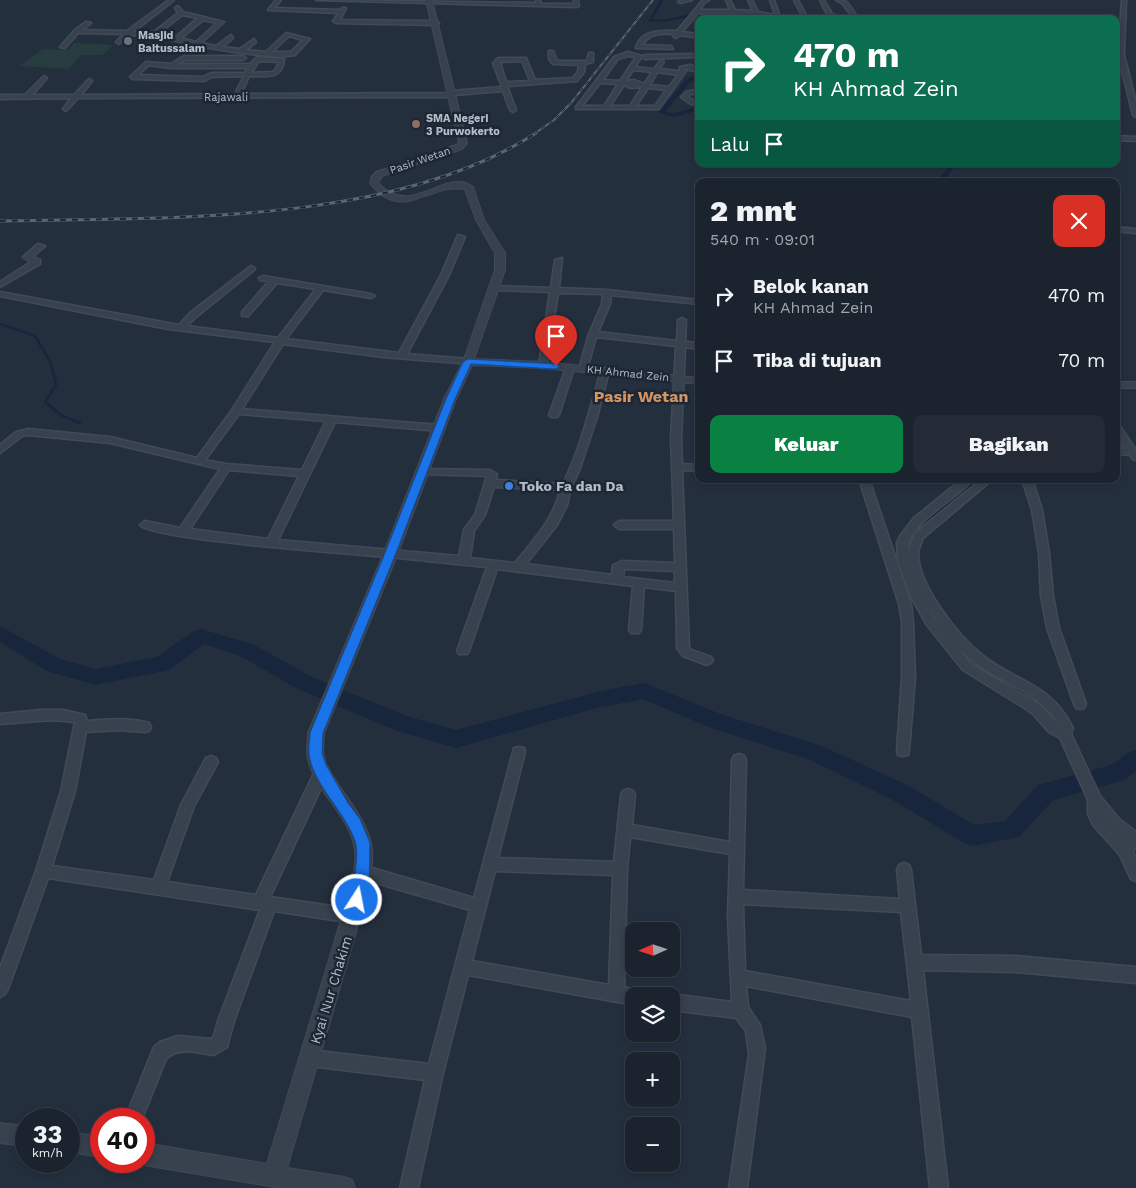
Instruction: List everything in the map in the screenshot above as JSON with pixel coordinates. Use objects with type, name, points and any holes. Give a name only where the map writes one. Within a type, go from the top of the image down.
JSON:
[{"type":"street","points":[[119,42],[172,0],[181,13],[221,23],[196,44]]},
{"type":"street","points":[[279,0],[270,9],[342,12]]},
{"type":"street","points":[[318,0],[539,2],[576,6],[576,0]]},
{"type":"street","points":[[351,0],[336,21],[436,22]]},
{"type":"street","points":[[674,7],[681,1],[690,0]]},
{"type":"street","points":[[695,35],[680,33],[654,34],[643,40],[639,48],[672,49],[672,40],[680,33],[703,0]]},
{"type":"street","points":[[728,0],[733,12]]},
{"type":"street","points":[[750,0],[758,15]]},
{"type":"street","points":[[772,0],[779,15]]},
{"type":"street","points":[[796,0],[804,15]]},
{"type":"street","points":[[822,0],[830,15]]},
{"type":"street","points":[[838,0],[845,3],[853,15]]},
{"type":"street","points":[[1120,43],[1124,0]]},
{"type":"street","name":"Pasir Wetan","points":[[430,1],[463,143],[462,145],[379,174],[376,176],[374,183],[384,195],[399,199],[455,186],[469,187],[480,220],[500,253],[500,270],[468,362]]},
{"type":"street","points":[[696,12],[733,12],[752,15]]},
{"type":"street","points":[[155,34],[181,13]]},
{"type":"street","points":[[177,39],[202,18]]},
{"type":"street","points":[[63,47],[77,31],[88,23]]},
{"type":"street","points":[[99,34],[111,25]]},
{"type":"street","points":[[77,31],[99,34],[155,34],[217,48],[267,54],[293,54],[307,39],[288,34],[267,54]]},
{"type":"street","points":[[217,48],[231,37]]},
{"type":"street","points":[[643,40],[653,40]]},
{"type":"street","points":[[241,51],[254,41]]},
{"type":"street","points":[[522,50],[532,82]]},
{"type":"street","points":[[551,52],[552,59],[556,63],[558,81]]},
{"type":"street","points":[[570,63],[571,54]]},
{"type":"street","points":[[556,63],[590,62],[591,54]]},
{"type":"street","points":[[606,108],[624,83],[639,55],[620,55],[578,108],[606,108],[632,108],[657,108],[683,70],[684,56]]},
{"type":"street","points":[[645,57],[693,56]]},
{"type":"street","points":[[1120,56],[1127,71],[1132,105],[1136,115]]},
{"type":"street","points":[[157,79],[170,66],[181,59],[257,59],[282,61],[275,74],[210,75]]},
{"type":"street","points":[[238,97],[257,59]]},
{"type":"street","points":[[513,110],[496,61],[524,59]]},
{"type":"street","points":[[632,108],[661,62]]},
{"type":"street","points":[[216,66],[206,79],[133,77],[147,63],[191,67],[216,66],[252,66]]},
{"type":"street","name":"Rajawali","points":[[0,97],[238,97],[452,94],[532,82],[575,80],[581,72],[582,63]]},
{"type":"street","points":[[181,79],[191,67]]},
{"type":"street","points":[[632,68],[695,71]]},
{"type":"street","points":[[1120,70],[1127,71]]},
{"type":"street","points":[[28,97],[44,78]]},
{"type":"street","points":[[66,109],[89,81]]},
{"type":"street","points":[[598,81],[670,89]]},
{"type":"street","points":[[48,97],[58,87]]},
{"type":"street","points":[[695,92],[684,96],[695,103]]},
{"type":"street","points":[[1120,139],[1136,140]]},
{"type":"street","points":[[1120,229],[1136,231]]},
{"type":"street","points":[[402,356],[448,270],[461,243],[461,237]]},
{"type":"street","points":[[0,285],[37,262],[27,257],[41,246]]},
{"type":"street","points":[[542,365],[559,260]]},
{"type":"street","points":[[181,328],[193,315],[251,268]]},
{"type":"street","points":[[263,278],[371,296]]},
{"type":"street","points":[[245,314],[275,280]]},
{"type":"street","points":[[199,462],[236,410],[280,341],[321,288]]},
{"type":"street","points":[[493,288],[607,292],[695,302]]},
{"type":"street","points":[[583,369],[593,334],[606,304],[607,292]]},
{"type":"street","points":[[0,294],[181,328],[402,356],[468,362]]},
{"type":"street","points":[[682,320],[676,467],[683,648],[687,653],[707,660]]},
{"type":"street","points":[[593,334],[695,346]]},
{"type":"street","name":"KH Ahmad Zein","points":[[468,362],[542,365],[695,380]]},
{"type":"street","name":"Kyai Nur Chakim","points":[[272,1182],[361,884],[363,843],[355,823],[343,808],[322,771],[315,753],[316,733],[391,553],[439,428],[468,362]]},
{"type":"street","points":[[554,415],[570,368]]},
{"type":"street","points":[[516,568],[553,522],[562,505],[566,486],[574,471],[605,371]]},
{"type":"street","points":[[1120,385],[1136,385]]},
{"type":"street","points":[[236,410],[439,428]]},
{"type":"street","points":[[271,544],[332,418]]},
{"type":"street","points":[[0,450],[20,434],[28,432],[110,440],[226,467],[305,473]]},
{"type":"street","points":[[1120,433],[1134,455]]},
{"type":"street","points":[[1120,452],[1134,455]]},
{"type":"street","points":[[182,533],[226,467]]},
{"type":"street","points":[[676,467],[695,468]]},
{"type":"street","points":[[423,471],[492,474],[475,526],[469,530],[464,562]]},
{"type":"street","points":[[490,483],[566,486]]},
{"type":"street","points":[[865,483],[906,611],[910,643],[903,752]]},
{"type":"street","points":[[963,483],[922,518],[905,536],[902,543],[903,561],[916,581],[930,611],[967,667],[1027,702],[1053,728],[1065,736],[1093,796],[1093,811],[1098,821],[1131,845],[1136,874]]},
{"type":"street","points":[[916,581],[913,554],[919,536],[983,483]]},
{"type":"street","points":[[1028,483],[1037,510],[1044,553],[1047,596],[1053,628],[1080,704]]},
{"type":"street","points":[[145,525],[182,533],[271,544],[391,553],[681,588]]},
{"type":"street","points":[[619,525],[678,525]]},
{"type":"street","points":[[462,652],[493,565]]},
{"type":"street","points":[[618,581],[617,568],[620,566],[680,567]]},
{"type":"street","points":[[635,630],[639,583]]},
{"type":"street","points":[[906,611],[930,611]]},
{"type":"street","points":[[0,719],[55,716],[72,716],[81,719],[68,791],[43,871],[0,989]]},
{"type":"street","points":[[80,727],[118,725],[145,727]]},
{"type":"street","points":[[410,1188],[435,1074],[519,752]]},
{"type":"street","points":[[739,760],[735,897],[740,1011]]},
{"type":"street","points":[[158,888],[188,804],[211,762]]},
{"type":"street","points":[[138,1108],[160,1053],[164,1048],[174,1043],[214,1047],[221,1041],[265,904],[322,771]]},
{"type":"street","points":[[616,994],[620,869],[628,795]]},
{"type":"street","points":[[624,830],[736,849]]},
{"type":"street","points":[[490,864],[620,869]]},
{"type":"street","points":[[904,870],[939,1188]]},
{"type":"street","points":[[43,871],[353,916]]},
{"type":"street","points":[[362,872],[479,906]]},
{"type":"street","points":[[735,897],[908,906]]},
{"type":"street","points":[[914,962],[1015,964],[1136,974]]},
{"type":"street","points":[[463,967],[625,996]]},
{"type":"street","points":[[738,977],[919,1010]]},
{"type":"street","points":[[680,1003],[740,1011],[754,1027],[757,1046],[738,1188]]},
{"type":"street","points":[[310,1058],[435,1074]]},
{"type":"street","points":[[0,1132],[15,1134]]},
{"type":"street","points":[[155,1156],[272,1182],[344,1188]]},
{"type":"green space","points":[[74,43],[113,45],[102,55],[81,55],[69,69],[19,66],[43,49],[68,50]]},
{"type":"waterway","points":[[662,0],[650,20],[668,21],[696,14],[711,13],[748,15]]},
{"type":"waterway","points":[[695,77],[688,81],[661,112],[675,115],[695,109]]},
{"type":"waterway","points":[[942,178],[952,167]]},
{"type":"waterway","points":[[0,324],[35,336],[51,363],[56,385],[45,402],[61,415],[80,423]]},
{"type":"waterway","points":[[908,550],[917,529],[925,520],[971,483]]},
{"type":"waterway","points":[[916,581],[931,612],[942,625]]},
{"type":"waterway","points":[[0,633],[54,665],[95,677],[162,664],[201,636],[247,650],[305,683],[402,724],[456,739],[597,700],[644,691],[718,722],[814,752],[901,793],[972,836],[1011,830],[1046,792],[1117,773],[1136,759]]},
{"type":"railway","points":[[534,134],[554,120],[571,103],[653,0]]},
{"type":"railway","points":[[0,221],[205,216],[347,201],[415,185],[478,163],[536,133]]},
{"type":"place","name":"Masjid Baitussalam","points":[[128,41]]},
{"type":"place","name":"SMA Negeri 3 Purwokerto","points":[[416,124]]},
{"type":"place","name":"Toko Fa dan Da","points":[[509,486]]},
{"type":"district","name":"Pasir Wetan","points":[[641,396]]},
{"type":"route","points":[[357,900],[361,884],[363,843],[355,823],[343,808],[320,767],[315,753],[316,733],[391,553],[450,399],[468,362],[556,366]]}]
